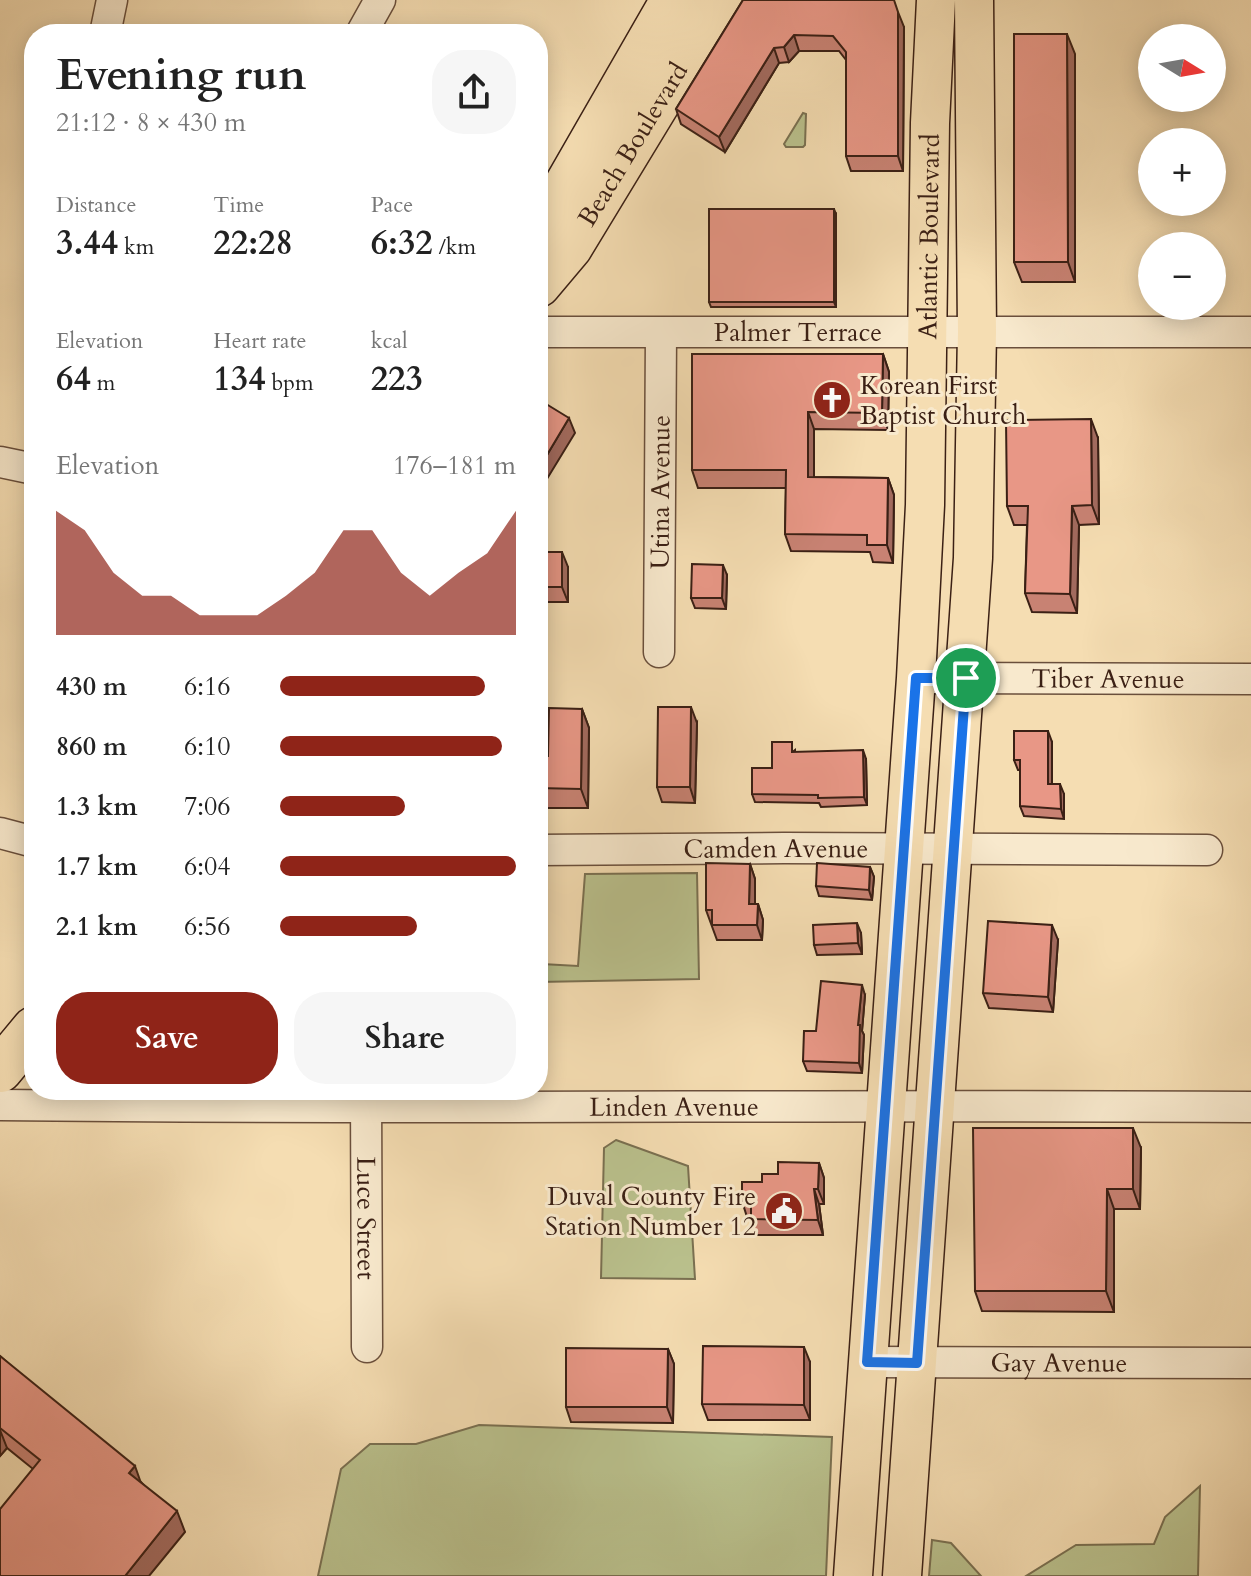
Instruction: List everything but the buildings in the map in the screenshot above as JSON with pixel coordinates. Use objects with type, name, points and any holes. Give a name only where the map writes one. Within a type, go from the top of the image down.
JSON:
[{"type":"highway","name":"Beach Boulevard","points":[[548,217],[673,0]]},
{"type":"highway","name":"Beach Boulevard","points":[[548,273],[570,247],[720,0]]},
{"type":"highway","points":[[0,1070],[24,1041]]},
{"type":"main road","name":"Atlantic Boulevard","points":[[853,1576],[916,678],[925,505],[930,123],[936,0]]},
{"type":"main road","name":"Atlantic Boulevard","points":[[902,1576],[973,558],[977,332],[974,0]]},
{"type":"street","points":[[107,24],[112,0]]},
{"type":"street","points":[[367,24],[380,0]]},
{"type":"street","name":"Palmer Terrace","points":[[548,332],[1251,332]]},
{"type":"street","name":"Utina Avenue","points":[[659,652],[661,333]]},
{"type":"street","points":[[0,462],[24,467]]},
{"type":"street","name":"Tiber Avenue","points":[[916,678],[1251,679]]},
{"type":"street","points":[[0,833],[24,839]]},
{"type":"street","name":"Camden Avenue","points":[[548,850],[1207,850]]},
{"type":"street","name":"Linden Avenue","points":[[0,1105],[305,1100]]},
{"type":"street","name":"Luce Street","points":[[366,1100],[367,1347]]},
{"type":"street","name":"Linden Avenue","points":[[440,1100],[1251,1107]]},
{"type":"street","name":"Gay Avenue","points":[[867,1362],[1251,1363]]},
{"type":"green space","points":[[803,113],[806,114],[805,145],[786,147],[784,144]]},
{"type":"green space","points":[[697,873],[699,979],[548,982],[548,964],[578,966],[585,874]]},
{"type":"green space","points":[[616,1140],[688,1166],[695,1279],[601,1278],[604,1148]]},
{"type":"green space","points":[[479,1425],[832,1437],[826,1576],[318,1576],[341,1469],[370,1444],[416,1444]]},
{"type":"green space","points":[[1200,1486],[1198,1576],[1026,1576],[1076,1545],[1154,1544],[1165,1517]]},
{"type":"green space","points":[[932,1540],[951,1543],[981,1576],[929,1576]]},
{"type":"place","name":"Korean First Baptist Church","points":[[832,400]]},
{"type":"place","name":"Duval County Fire Station Number 12","points":[[784,1211]]},
{"type":"route","points":[[916,678],[966,678],[917,1363],[867,1362],[916,678]]}]
